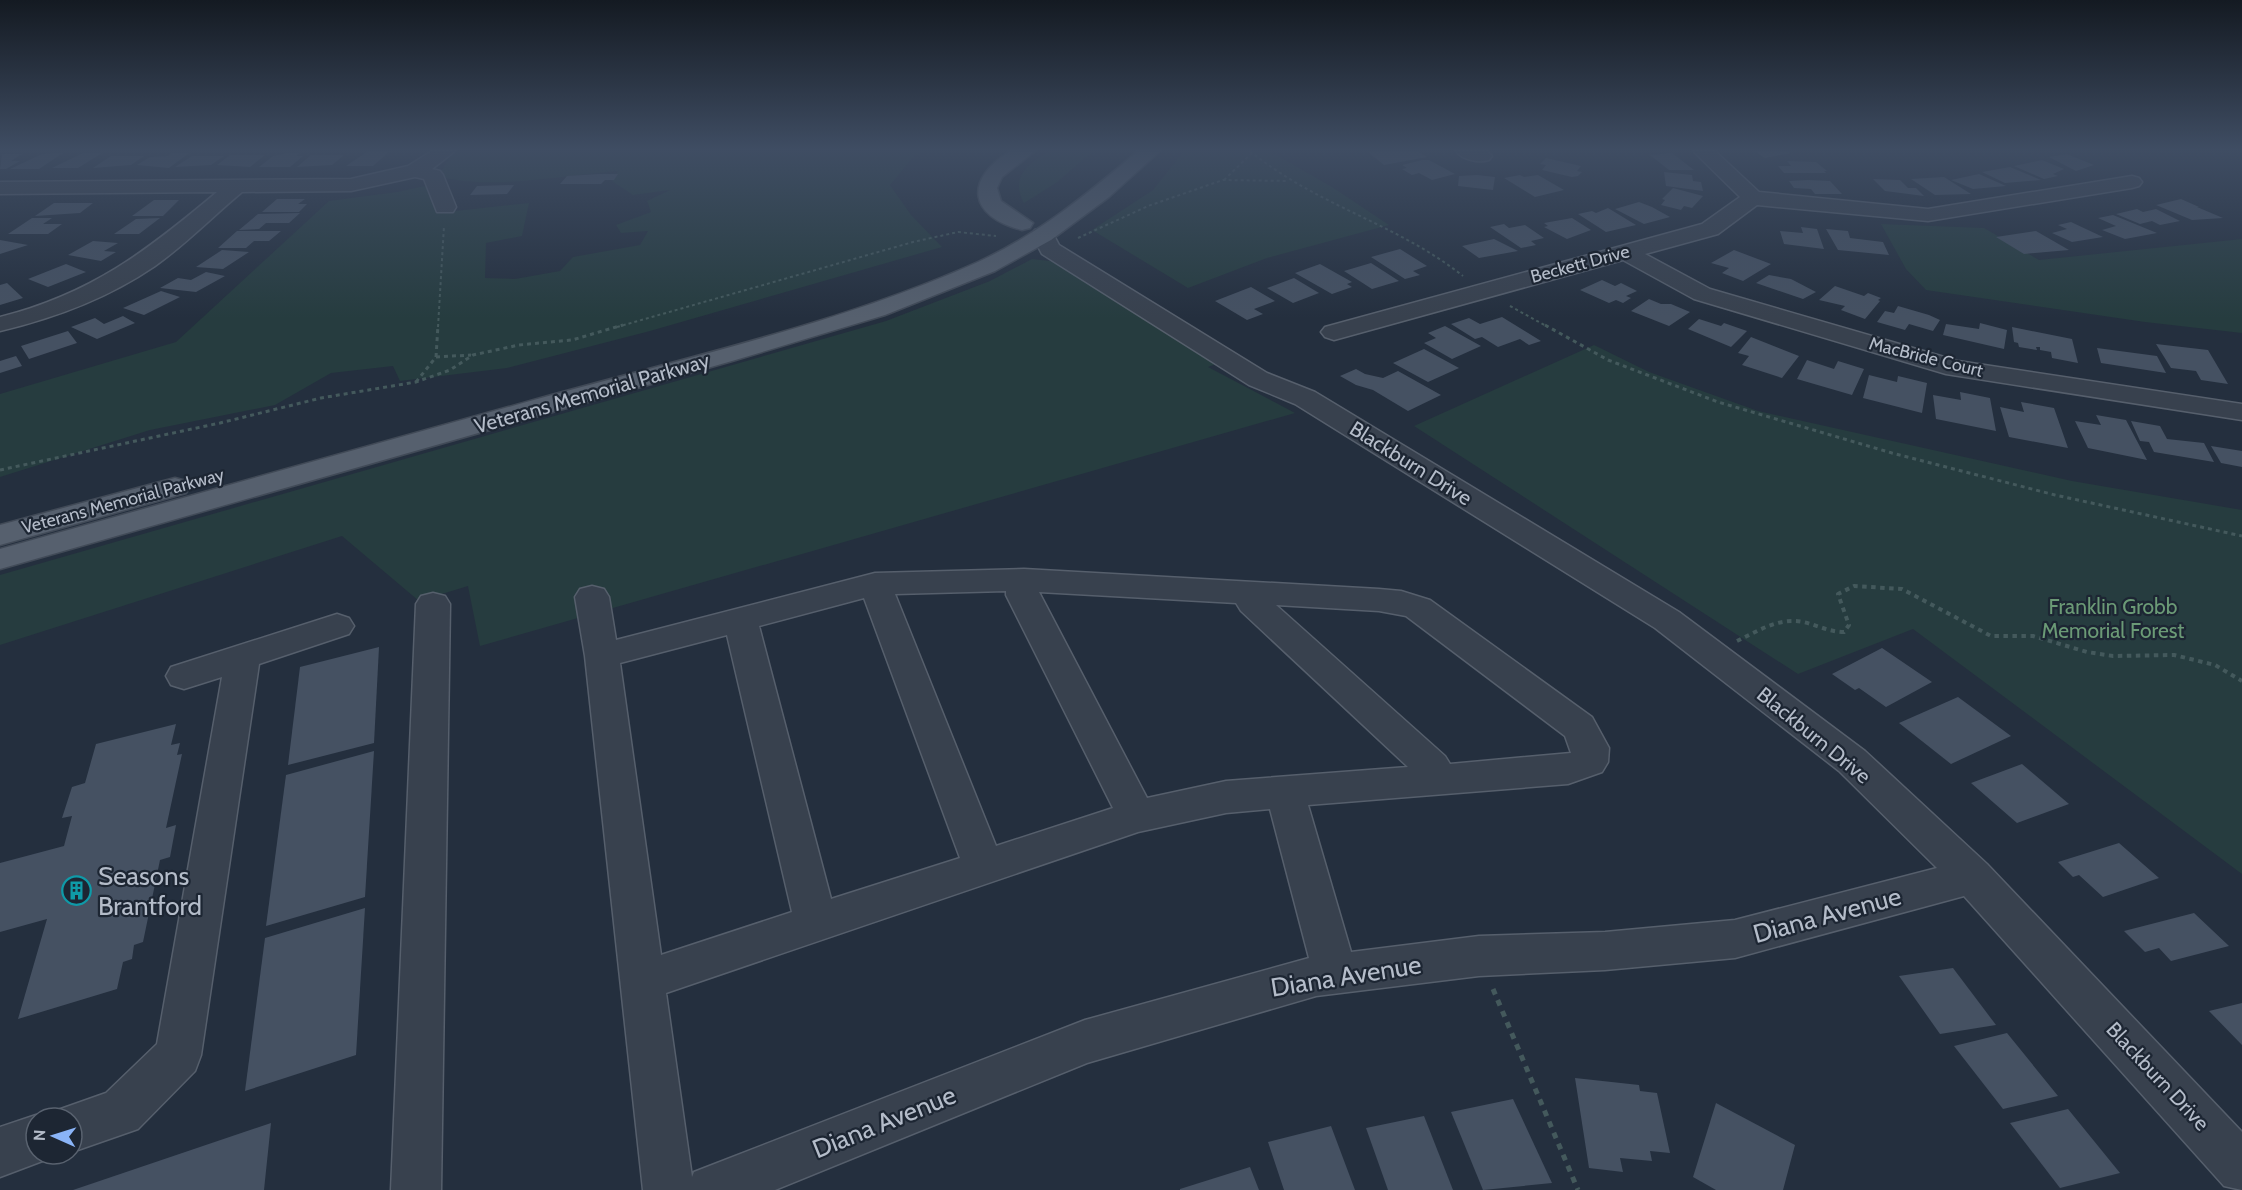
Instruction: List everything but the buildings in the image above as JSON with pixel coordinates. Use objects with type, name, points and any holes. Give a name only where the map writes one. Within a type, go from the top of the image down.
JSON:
[{"type":"main road","points":[[994,207],[1020,236]]},
{"type":"main road","name":"Veterans Memorial Parkway","points":[[0,559],[723,357],[876,310],[987,266],[1056,207]]},
{"type":"main road","name":"Veterans Memorial Parkway","points":[[0,535],[827,305],[1020,236],[1078,207]]},
{"type":"street","points":[[0,324],[36,315],[79,298],[138,267],[212,207]]},
{"type":"street","name":"Beckett Drive","points":[[1334,332],[1710,229],[1741,207]]},
{"type":"street","points":[[1841,207],[1928,215],[1980,207]]},
{"type":"street","name":"Blackburn Drive","points":[[1020,236],[1071,241],[1274,368],[1305,398]]},
{"type":"street","name":"Blackburn Drive","points":[[1020,236],[1050,249],[1258,379],[1305,398],[1667,620],[1852,761],[1972,876],[2242,1168]]},
{"type":"street","name":"MacBride Court","points":[[1625,252],[1702,294],[1955,368],[2242,412]]},
{"type":"street","points":[[1024,580],[1022,595],[1137,816]]},
{"type":"street","points":[[602,656],[875,584],[1024,580],[1401,602],[1418,608],[1579,727],[1590,748],[1589,762],[1568,769],[1226,797],[1137,816],[642,981]]},
{"type":"street","points":[[875,584],[984,867]]},
{"type":"street","points":[[1253,592],[1253,603],[1432,766],[1437,780]]},
{"type":"street","points":[[592,597],[602,656],[668,1190]]},
{"type":"street","points":[[416,1190],[433,604]]},
{"type":"street","points":[[741,620],[816,923]]},
{"type":"street","points":[[184,676],[337,626]]},
{"type":"street","points":[[84,1124],[121,1112],[178,1055],[243,657]]},
{"type":"street","points":[[1285,792],[1335,974]]},
{"type":"street","name":"Diana Avenue","points":[[712,1190],[1085,1042],[1239,996],[1316,976],[1479,956],[1605,951],[1735,939],[1972,876]]},
{"type":"street","points":[[0,1152],[24,1144]]},
{"type":"path","points":[[416,382],[436,357],[446,207]]},
{"type":"path","points":[[1071,241],[1151,207]]},
{"type":"path","points":[[1341,207],[1424,247],[1484,291],[1608,360],[1718,402],[1892,453],[2055,495],[2242,536]]},
{"type":"path","points":[[436,357],[473,355],[519,345],[572,340],[913,242],[958,232],[1020,236]]},
{"type":"path","points":[[0,470],[220,423],[321,398],[416,382],[450,370],[473,355]]},
{"type":"path","points":[[1711,654],[1775,623],[1795,621],[1833,633],[1844,632],[1849,625],[1838,594],[1854,586],[1902,589],[1991,636],[2033,636],[2087,652],[2113,656],[2174,655],[2215,665],[2242,681]]},
{"type":"path","points":[[1479,956],[1578,1190]]},
{"type":"green space","points":[[323,207],[452,207],[455,211],[496,207],[528,207],[522,236],[486,243],[485,278],[515,279],[560,271],[573,257],[640,245],[648,231],[621,233],[616,225],[651,212],[649,207],[905,207],[942,247],[650,331],[507,368],[400,381],[393,366],[331,373],[275,405],[150,430],[0,477],[0,394],[176,342]]},
{"type":"green space","points":[[1128,207],[1361,207],[1389,225],[1267,258],[1188,288],[1092,230]]},
{"type":"green space","points":[[1881,224],[1984,228],[2039,260],[2242,239],[2242,333],[2145,322],[1926,290],[1906,269]]},
{"type":"green space","points":[[1032,259],[1050,261],[1066,267],[1221,362],[1208,367],[1295,413],[480,646],[468,586],[419,601],[342,536],[0,645],[0,575],[886,321],[990,281]]},
{"type":"green space","name":"Franklin Grobb Memorial Forest","points":[[1594,345],[1649,372],[1758,411],[2072,481],[2242,510],[2242,874],[1913,629],[1798,674],[1414,426]]},
{"type":"place","name":"Seasons Brantford","points":[[77,891]]}]
